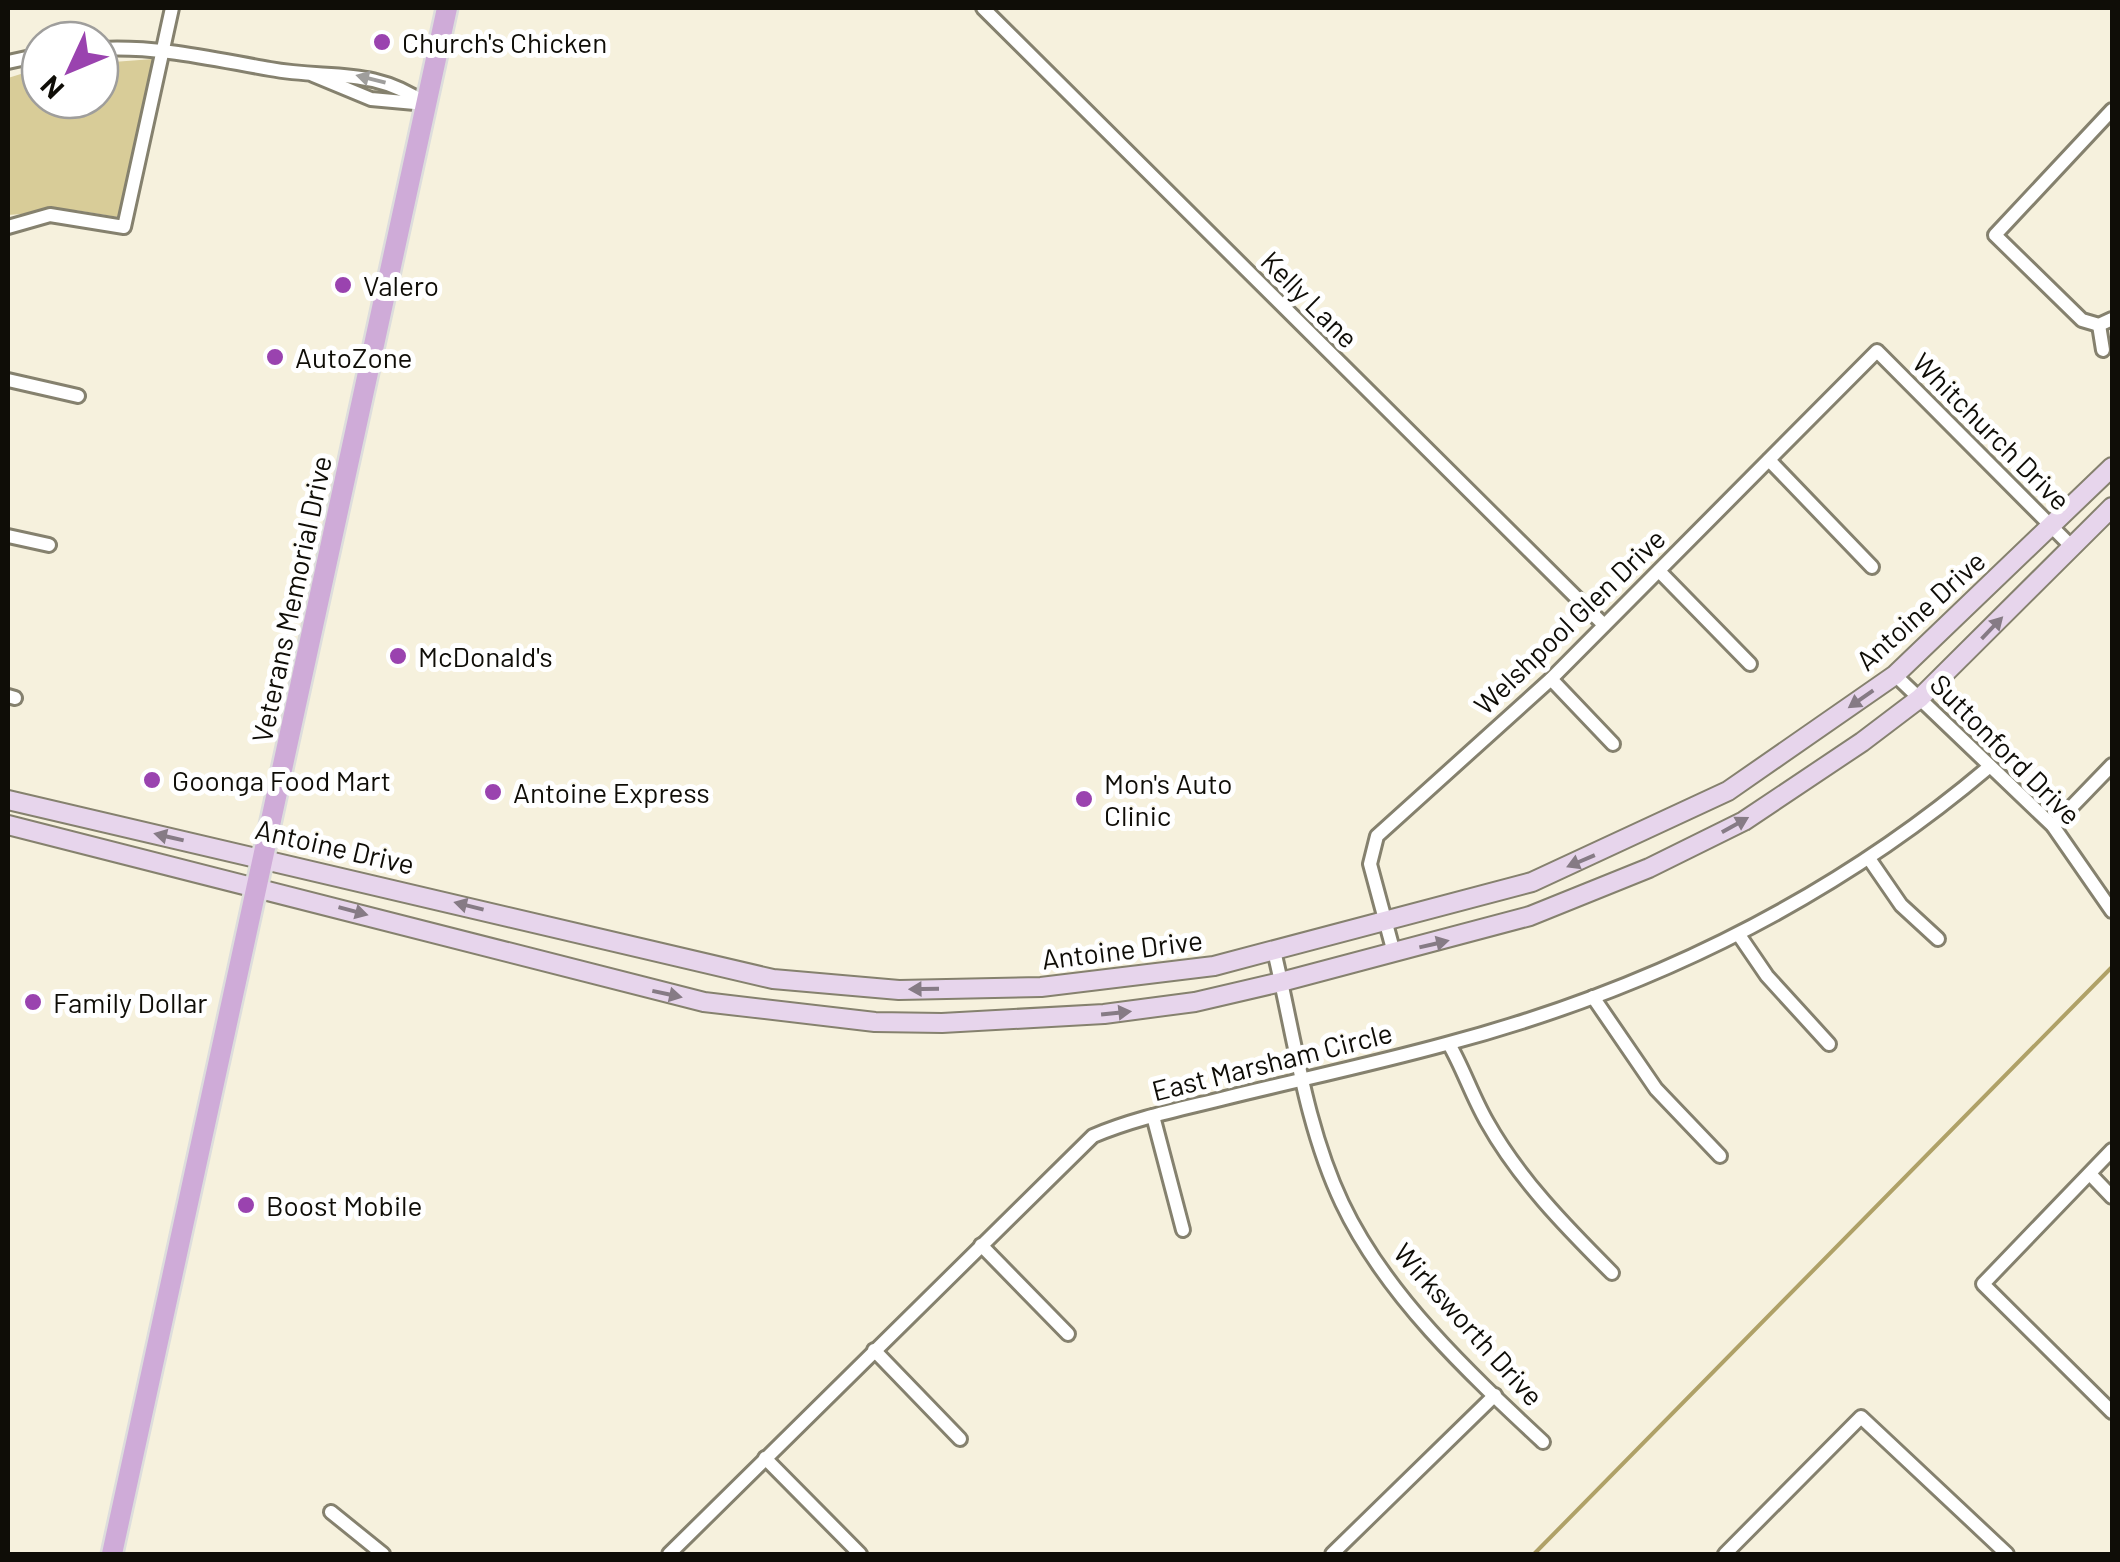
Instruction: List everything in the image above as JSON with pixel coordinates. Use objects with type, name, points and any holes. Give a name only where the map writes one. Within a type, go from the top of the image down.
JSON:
[{"type":"main road","name":"Veterans Memorial Drive","points":[[112,1554],[447,8]]},
{"type":"main road","name":"Antoine Drive","points":[[8,800],[773,979],[899,990],[1041,987],[1214,966],[1386,924],[1532,882],[1666,824],[1728,791],[1895,674],[2112,467]]},
{"type":"main road","name":"Antoine Drive","points":[[8,825],[258,886],[645,990],[819,1018],[942,1023],[1104,1014],[1195,1002],[1530,916],[1680,854],[1802,784],[1920,698],[2112,507]]},
{"type":"main road","points":[[1666,824],[1680,854]]},
{"type":"street","points":[[8,227],[50,215],[124,226],[172,8]]},
{"type":"street","name":"Kelly Lane","points":[[982,8],[1604,624]]},
{"type":"street","points":[[120,48],[162,49],[310,74],[335,72],[376,78],[407,90],[426,104]]},
{"type":"street","points":[[310,74],[335,88],[371,98],[426,104]]},
{"type":"street","points":[[2103,350],[2106,322],[2082,320],[1994,235],[2112,110]]},
{"type":"street","name":"Welshpool Glen Drive","points":[[1394,953],[1370,864],[1377,836],[1551,679],[1877,351]]},
{"type":"street","name":"Whitchurch Drive","points":[[1877,351],[2072,547]]},
{"type":"street","points":[[8,380],[78,396]]},
{"type":"street","points":[[1769,460],[1872,568]]},
{"type":"street","points":[[8,536],[49,545]]},
{"type":"street","points":[[1659,571],[1750,664]]},
{"type":"street","name":"Suttonford Drive","points":[[1895,674],[2053,826],[2111,908]]},
{"type":"street","points":[[1551,679],[1613,744]]},
{"type":"street","points":[[2053,826],[2112,765]]},
{"type":"street","name":"East Marsham Circle","points":[[669,1554],[1093,1136],[1153,1116],[1449,1044],[1593,997],[1739,934],[1870,860],[1988,767]]},
{"type":"street","points":[[1870,860],[1900,905],[1938,939]]},
{"type":"street","points":[[1739,934],[1766,976],[1829,1044]]},
{"type":"street","name":"Wirksworth Drive","points":[[1274,951],[1302,1080],[1329,1170],[1358,1232],[1394,1286],[1544,1442]]},
{"type":"street","points":[[1593,997],[1656,1089],[1720,1156]]},
{"type":"street","points":[[1449,1044],[1487,1122],[1512,1161],[1568,1229],[1612,1273]]},
{"type":"street","points":[[1153,1116],[1183,1230]]},
{"type":"street","points":[[2112,1150],[1983,1284],[2112,1412]]},
{"type":"street","points":[[2090,1174],[2112,1197]]},
{"type":"street","points":[[980,1245],[1068,1334]]},
{"type":"street","points":[[874,1350],[960,1438]]},
{"type":"street","points":[[1332,1554],[1495,1395]]},
{"type":"street","points":[[1725,1554],[1861,1417],[2007,1554]]},
{"type":"street","points":[[765,1458],[860,1554]]},
{"type":"street","points":[[331,1512],[383,1554]]},
{"type":"shaded area","points":[[153,59],[118,217],[75,210],[8,215],[8,78],[20,74],[20,120],[120,120],[120,61]]},
{"type":"waterway","points":[[1534,1554],[2112,967]]},
{"type":"place","name":"Church's Chicken","points":[[382,42]]},
{"type":"place","name":"Valero","points":[[343,285]]},
{"type":"place","name":"AutoZone","points":[[275,357]]},
{"type":"place","name":"McDonald's","points":[[398,656]]},
{"type":"place","name":"Goonga Food Mart","points":[[152,780]]},
{"type":"place","name":"Antoine Express","points":[[493,792]]},
{"type":"place","name":"Mon's Auto Clinic","points":[[1084,799]]},
{"type":"place","name":"Family Dollar","points":[[33,1002]]},
{"type":"place","name":"Boost Mobile","points":[[246,1205]]}]
